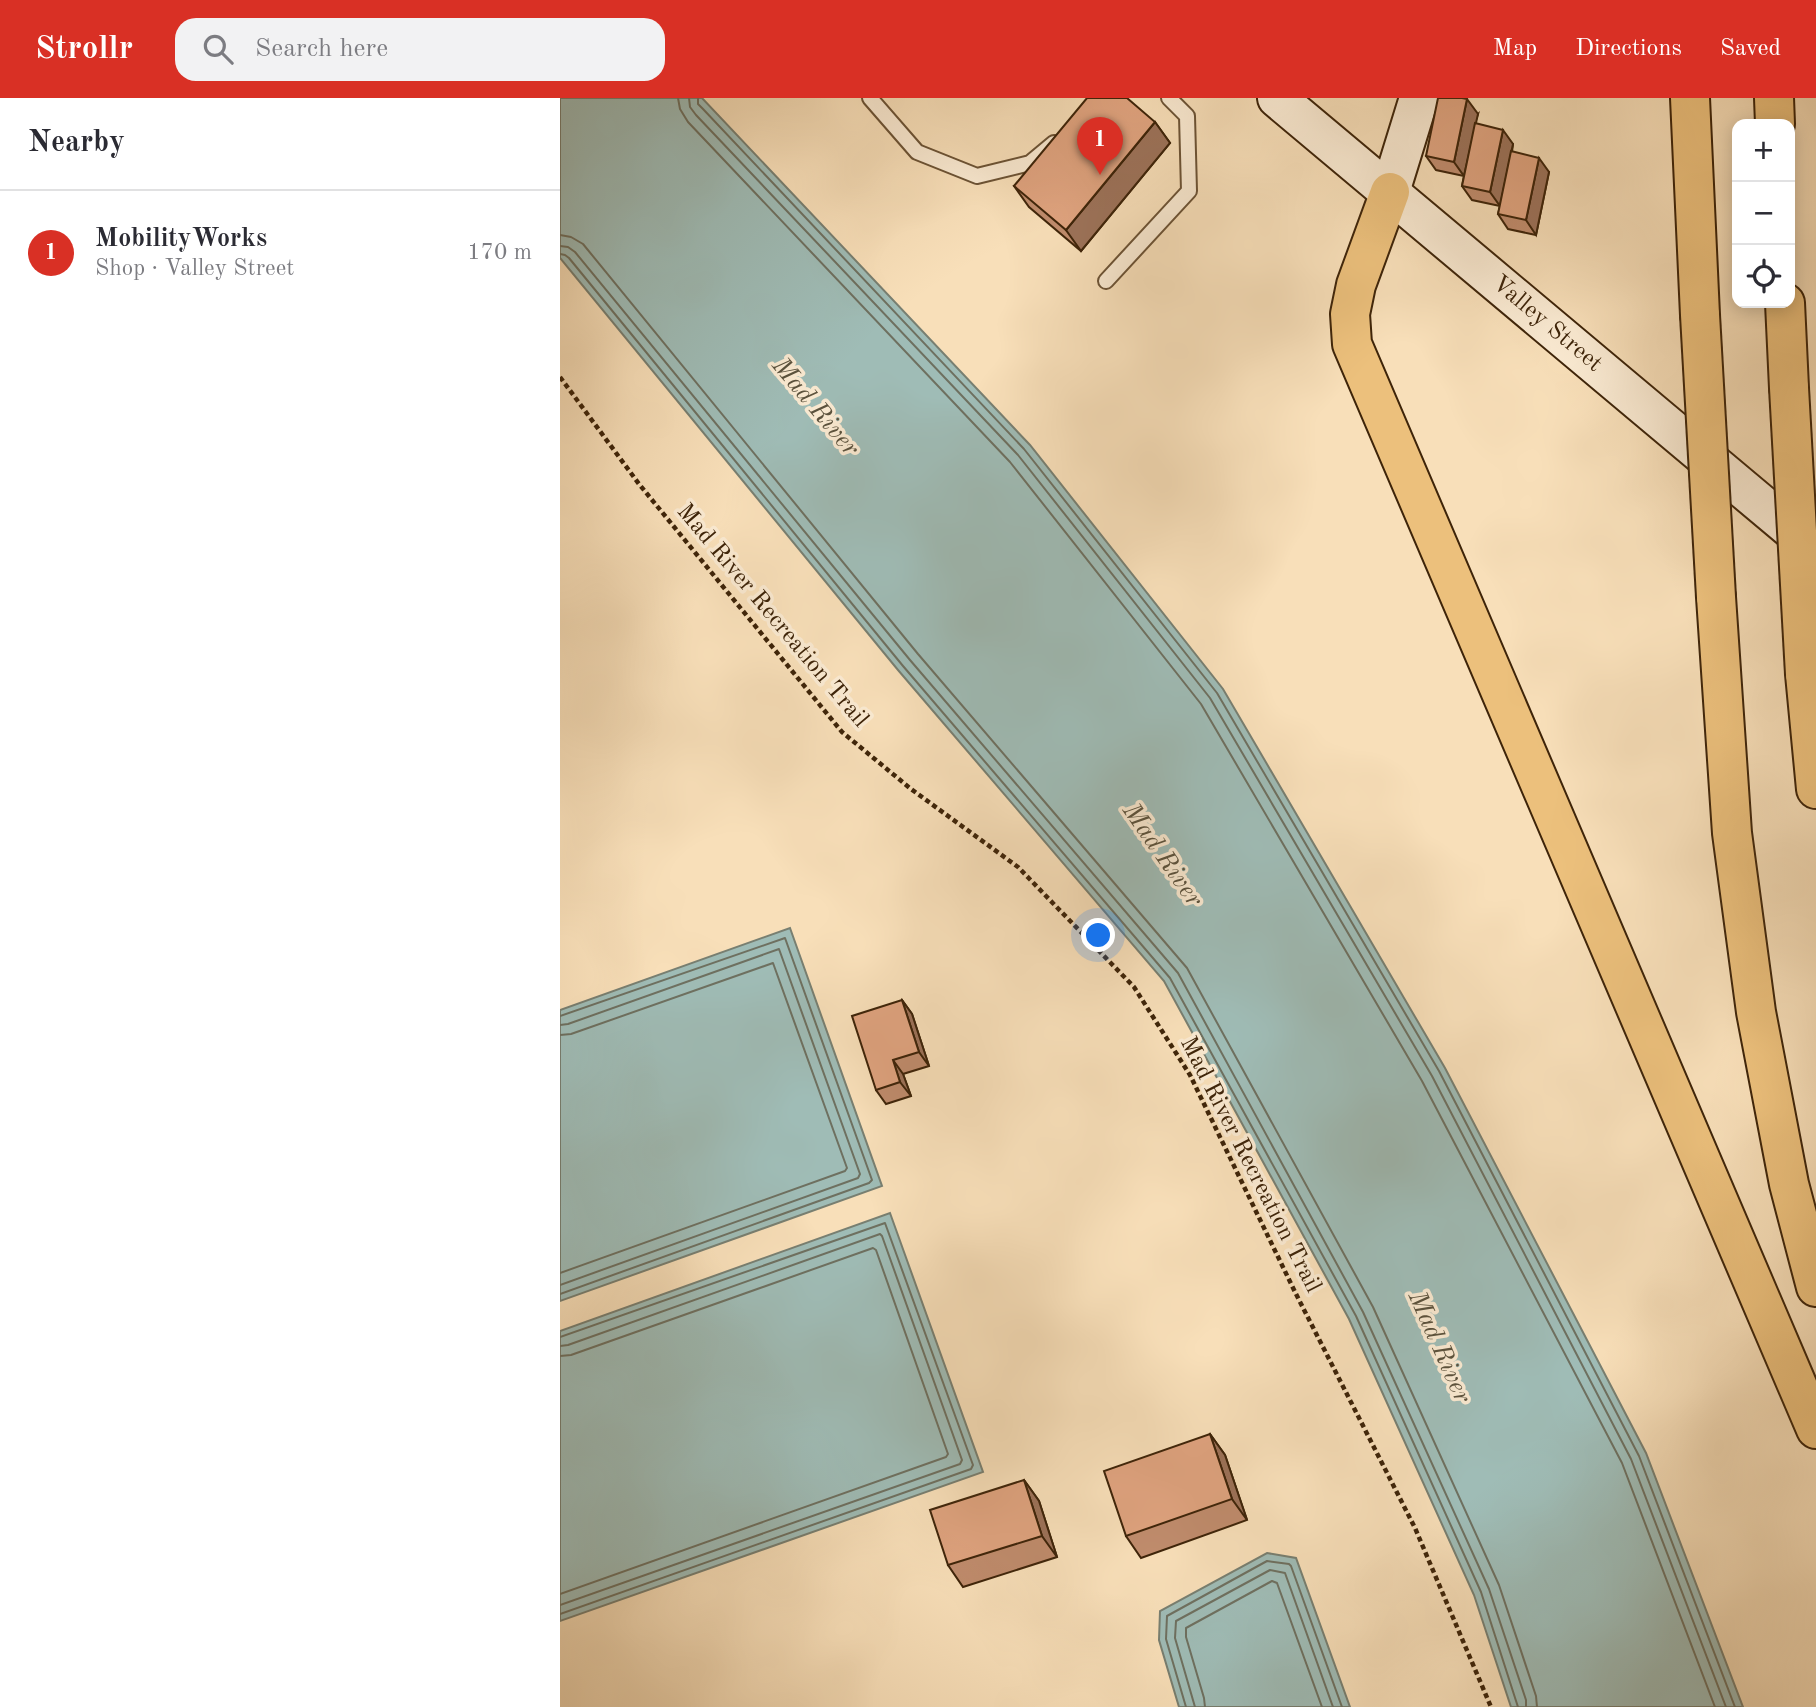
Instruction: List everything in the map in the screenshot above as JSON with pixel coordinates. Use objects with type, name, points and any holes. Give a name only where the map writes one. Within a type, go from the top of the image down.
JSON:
[{"type":"highway","points":[[1690,98],[1716,597],[1732,834],[1756,1012],[1789,1184],[1816,1287]]},
{"type":"highway","points":[[1774,98],[1776,119]]},
{"type":"highway","points":[[1390,192],[1356,285],[1350,314],[1352,344],[1816,1429]]},
{"type":"highway","points":[[1785,308],[1805,674],[1816,789]]},
{"type":"main road","name":"Valley Street","points":[[1277,98],[1816,550]]},
{"type":"main road","points":[[1390,192],[1419,98]]},
{"type":"lane","points":[[870,98],[917,152],[977,176],[1030,163],[1062,137]]},
{"type":"lane","points":[[1106,281],[1189,191],[1187,116],[1169,98]]},
{"type":"path","name":"Mad River Recreation Trail","points":[[560,377],[639,484],[842,732],[911,789],[1018,867],[1134,987],[1190,1075],[1296,1294],[1415,1528],[1491,1707]]},
{"type":"water","name":"Mad River","points":[[560,98],[702,98],[1030,445],[1223,689],[1445,1068],[1646,1453],[1743,1707],[1511,1707],[1474,1595],[1349,1319],[1164,981],[898,670],[560,258]]},
{"type":"water","points":[[790,928],[882,1186],[560,1301],[560,1010]]},
{"type":"water","points":[[890,1213],[983,1472],[560,1621],[560,1331]]},
{"type":"water","points":[[1267,1553],[1296,1558],[1350,1707],[1179,1707],[1159,1640],[1160,1611]]},
{"type":"building","points":[[1087,98],[1127,98],[1155,122],[1066,230],[1014,186]]},
{"type":"building","points":[[1438,98],[1467,99],[1454,162],[1426,156]]},
{"type":"building","points":[[1475,123],[1503,130],[1490,192],[1462,186]]},
{"type":"building","points":[[1511,151],[1539,158],[1526,220],[1498,214]]},
{"type":"building","points":[[902,1000],[919,1052],[893,1060],[900,1082],[876,1090],[852,1016]]},
{"type":"building","points":[[1210,1434],[1232,1499],[1126,1536],[1104,1471]]},
{"type":"building","points":[[1024,1480],[1042,1536],[948,1565],[930,1510]]},
{"type":"place","name":"MobilityWorks","points":[[1100,175]]}]
